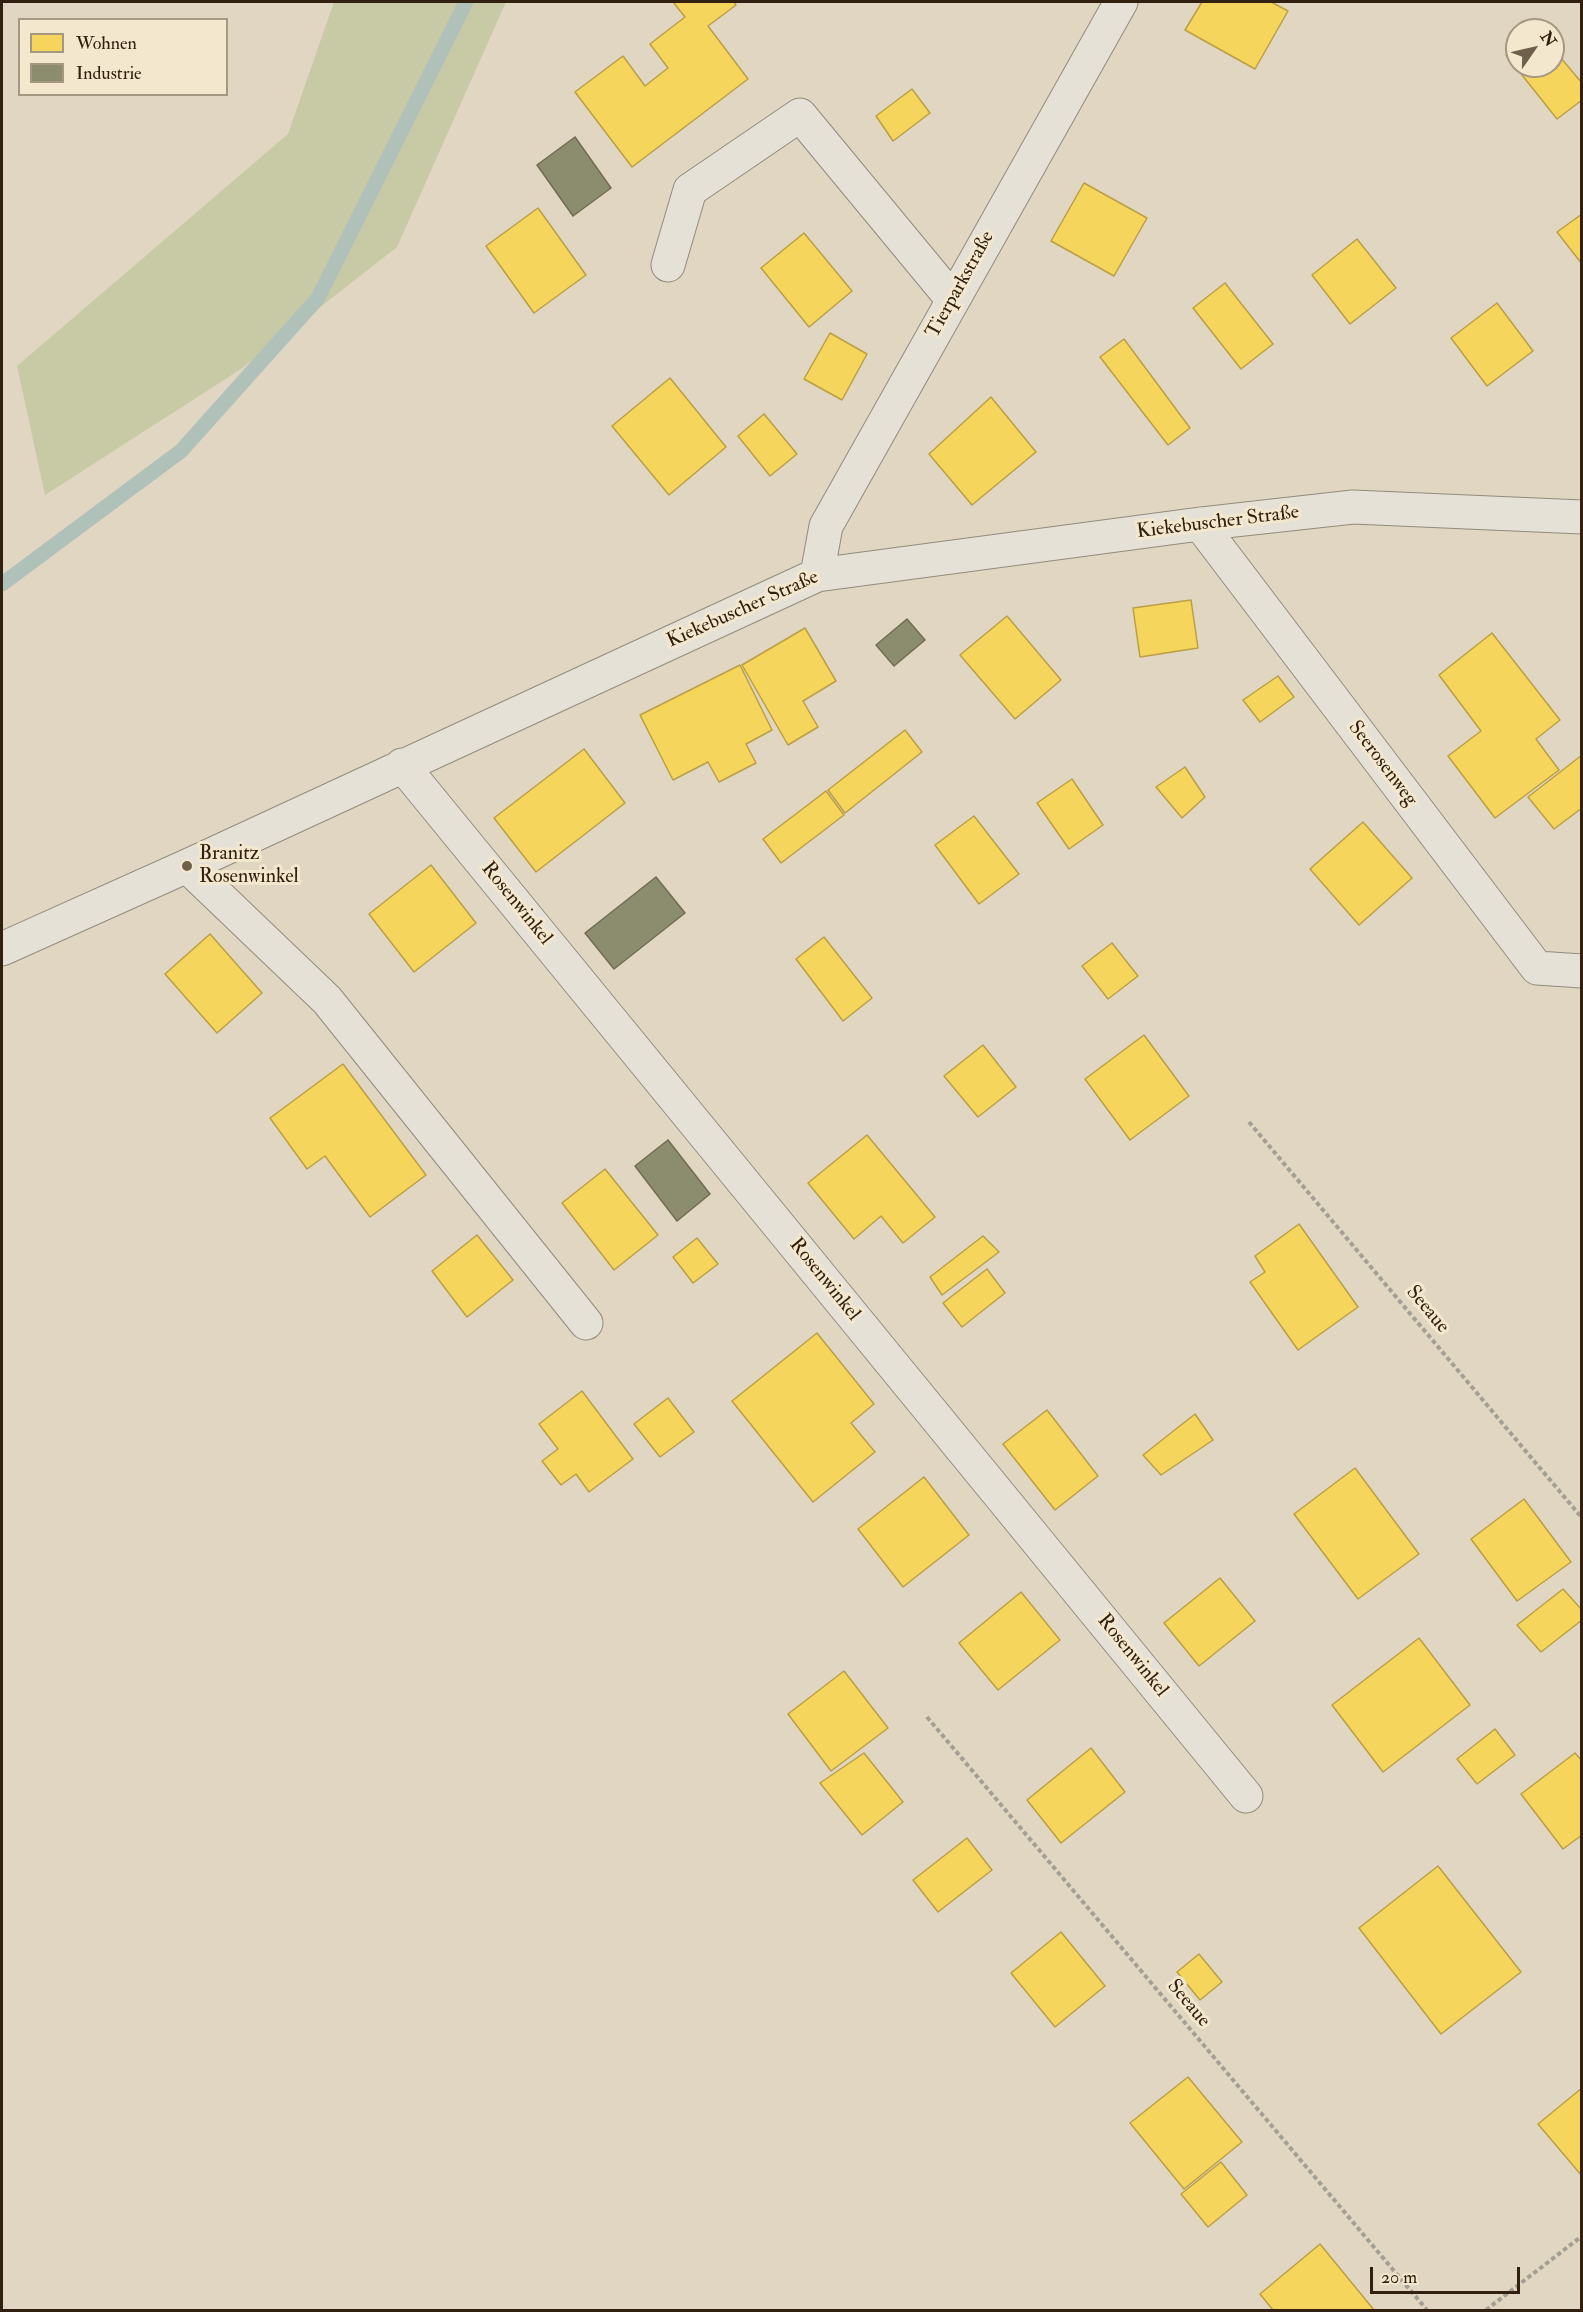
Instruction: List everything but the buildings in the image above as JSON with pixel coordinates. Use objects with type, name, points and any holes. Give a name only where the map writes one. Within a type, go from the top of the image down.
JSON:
[{"type":"street","name":"Tierparkstraße","points":[[817,575],[826,526],[1121,2]]},
{"type":"street","points":[[668,265],[690,190],[800,115],[953,300]]},
{"type":"street","name":"Kiekebuscher Straße","points":[[2,949],[817,575],[1200,524],[1353,507],[1581,517]]},
{"type":"street","name":"Seerosenweg","points":[[1200,524],[1537,968],[1581,971]]},
{"type":"street","name":"Rosenwinkel","points":[[402,765],[1246,1796]]},
{"type":"street","points":[[187,866],[327,1000],[586,1323]]},
{"type":"path","name":"Seeaue","points":[[1249,1122],[1581,1518]]},
{"type":"path","name":"Seeaue","points":[[927,1717],[1427,2310]]},
{"type":"path","points":[[1486,2310],[1581,2236]]},
{"type":"green space","points":[[334,2],[506,2],[397,247],[241,369],[45,495],[17,366],[288,134]]},
{"type":"waterway","points":[[2,584],[181,451],[318,298],[466,2]]},
{"type":"place","name":"Branitz Rosenwinkel","points":[[187,866]]}]
